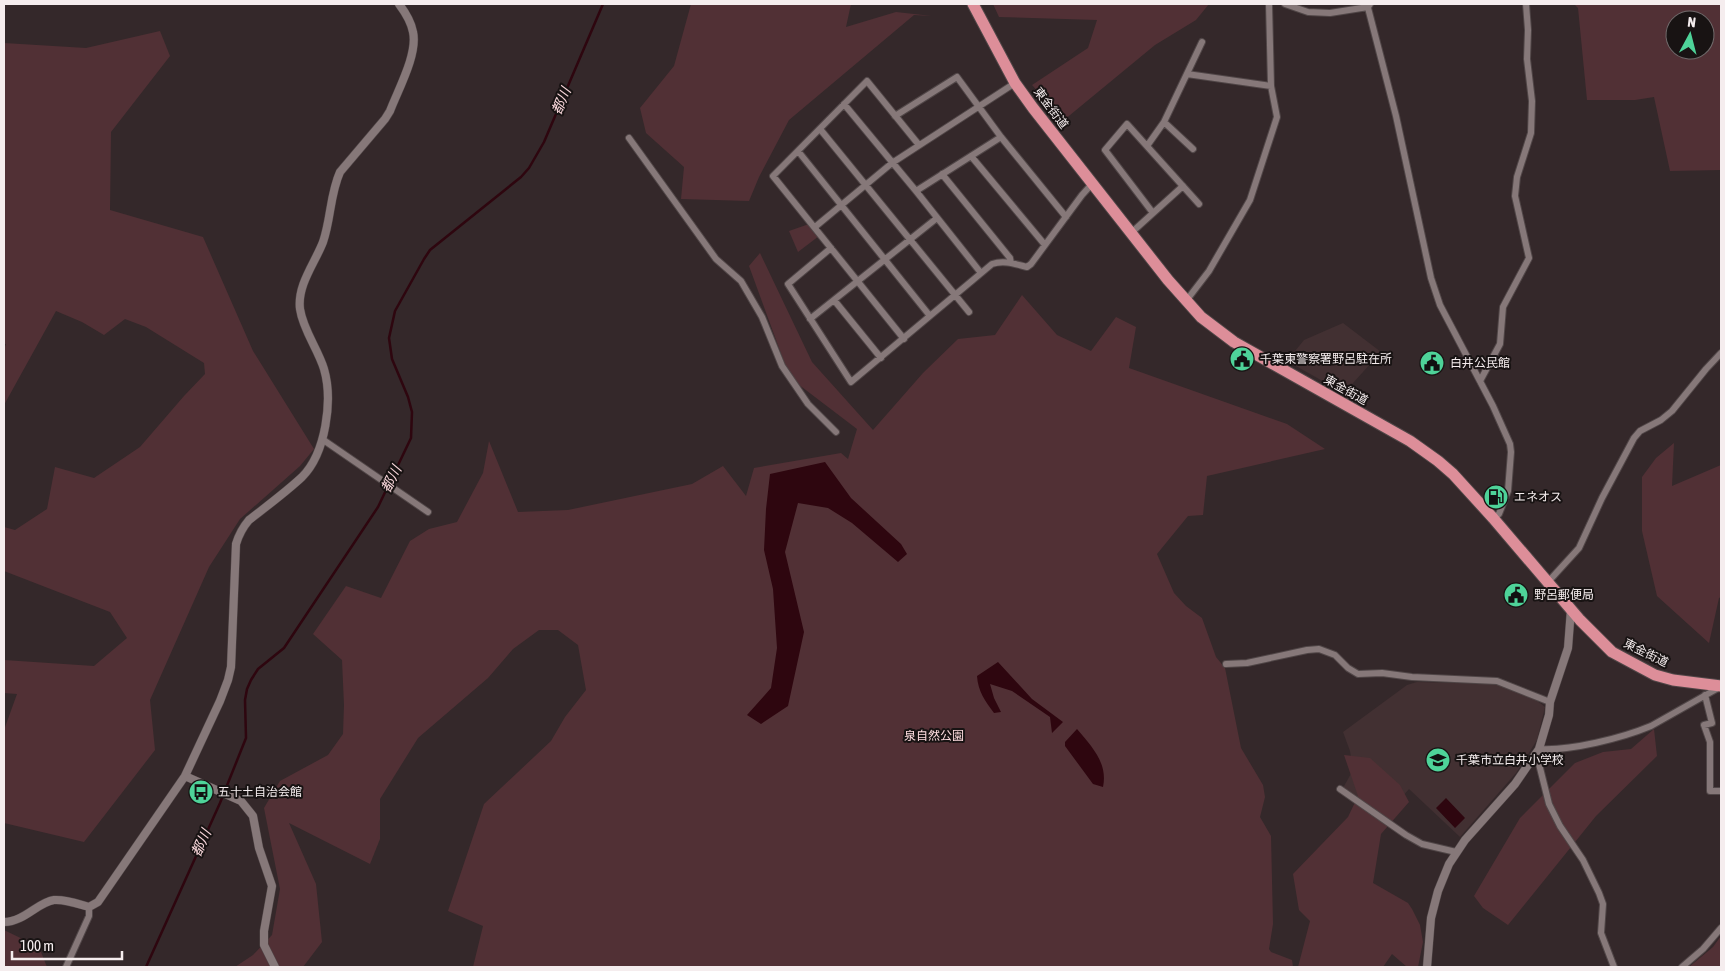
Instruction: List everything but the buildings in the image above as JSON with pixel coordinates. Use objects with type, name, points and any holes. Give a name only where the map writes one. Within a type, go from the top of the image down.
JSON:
[{"type":"highway","name":"東金街道","points":[[973,4],[1015,82],[1092,184],[1201,317],[1234,342],[1425,451],[1453,474],[1571,610],[1612,652],[1654,675],[1673,680],[1721,686]]},
{"type":"street","points":[[4,922],[19,919],[52,900],[89,907],[98,902],[185,776],[228,680],[231,667],[236,544],[239,536],[249,520],[303,476],[315,456],[322,439],[327,409],[326,381],[323,368],[302,318],[300,308],[302,286],[323,242],[336,182],[340,172],[390,111],[411,56],[414,32],[406,14],[398,4]]},
{"type":"street","points":[[1186,301],[1209,271],[1250,200],[1278,117],[1271,86],[1269,4]]},
{"type":"street","points":[[1285,4],[1308,12],[1330,13],[1368,5],[1396,116],[1434,287],[1450,328],[1480,381],[1504,430],[1511,452],[1508,491],[1499,514],[1493,518]]},
{"type":"street","points":[[1480,381],[1500,344],[1503,307],[1529,258],[1515,196],[1517,177],[1531,133],[1532,101],[1527,59],[1528,30],[1526,4]]},
{"type":"street","points":[[1148,146],[1164,122],[1202,42]]},
{"type":"street","points":[[1186,74],[1271,86]]},
{"type":"street","points":[[895,116],[957,78],[1001,137],[1066,216]]},
{"type":"street","points":[[904,339],[773,176],[867,81],[919,145]]},
{"type":"street","points":[[815,227],[892,163],[1015,82]]},
{"type":"street","points":[[844,104],[981,273]]},
{"type":"street","points":[[1164,122],[1193,149]]},
{"type":"street","points":[[1153,213],[1105,150],[1127,124],[1199,204]]},
{"type":"street","points":[[820,129],[969,312]]},
{"type":"street","points":[[916,191],[1001,137]]},
{"type":"street","points":[[629,138],[716,259],[741,281],[762,317],[782,366],[808,404],[836,432]]},
{"type":"street","points":[[798,151],[930,316]]},
{"type":"street","points":[[971,156],[1045,246]]},
{"type":"street","points":[[942,174],[1010,258],[1011,263]]},
{"type":"street","points":[[831,248],[788,284],[851,382],[992,264],[999,262],[1011,263],[1027,267],[1031,264],[1092,184]]},
{"type":"street","points":[[1131,233],[1183,186]]},
{"type":"street","points":[[810,319],[937,218]]},
{"type":"street","points":[[834,300],[881,358]]},
{"type":"street","points":[[1548,582],[1579,548],[1602,498],[1634,438],[1640,431],[1662,420],[1672,412],[1721,354]]},
{"type":"street","points":[[322,439],[428,512]]},
{"type":"street","points":[[1571,610],[1568,648],[1550,702],[1549,715],[1539,750],[1539,764],[1549,804],[1560,826],[1583,860],[1599,893],[1603,904],[1601,934],[1614,967]]},
{"type":"street","points":[[1226,664],[1247,663],[1319,649],[1335,655],[1348,668],[1358,674],[1382,673],[1412,677],[1497,681],[1550,702]]},
{"type":"street","points":[[1539,750],[1577,746],[1639,731],[1721,686]]},
{"type":"street","points":[[1705,695],[1712,723],[1704,725],[1710,742],[1710,791],[1721,792]]},
{"type":"street","points":[[1427,967],[1429,932],[1438,891],[1449,864],[1465,840],[1515,784],[1539,750]]},
{"type":"street","points":[[185,776],[241,801],[253,816],[259,848],[272,886],[264,931],[264,945],[275,967]]},
{"type":"street","points":[[1340,789],[1422,844],[1456,852]]},
{"type":"street","points":[[66,967],[90,916],[89,907]]},
{"type":"street","points":[[1682,967],[1703,949],[1721,928]]},
{"type":"shaded area","points":[[1343,323],[1381,352],[1344,393],[1287,361],[1304,340]]},
{"type":"shaded area","points":[[825,462],[851,498],[901,544],[907,554],[898,562],[852,523],[828,508],[798,503],[785,552],[804,632],[788,706],[761,724],[747,715],[771,688],[777,648],[773,589],[764,550],[770,474]]},
{"type":"shaded area","points":[[998,662],[1032,699],[1063,722],[1052,733],[1050,717],[1012,691],[990,684],[1001,712],[994,713],[982,696],[977,676]]},
{"type":"shaded area","name":"千葉市立白井小学校","points":[[1417,682],[1497,684],[1536,700],[1545,707],[1537,740],[1516,773],[1460,837],[1409,789],[1384,817],[1343,788],[1353,770],[1350,751],[1343,732],[1407,685]]},
{"type":"shaded area","points":[[1077,729],[1098,756],[1103,770],[1103,787],[1093,784],[1065,746],[1065,742]]},
{"type":"shaded area","points":[[1446,798],[1465,818],[1455,828],[1436,808]]},
{"type":"green space","points":[[691,4],[851,4],[846,27],[896,12],[932,16],[914,15],[789,120],[759,177],[749,201],[681,199],[684,167],[646,133],[640,108],[674,66]]},
{"type":"green space","points":[[993,4],[1209,4],[1196,20],[1155,45],[1064,120],[1032,85],[1088,48],[1097,20],[999,17]]},
{"type":"green space","points":[[1574,4],[1721,4],[1721,170],[1670,171],[1654,97],[1635,100],[1587,100],[1578,8]]},
{"type":"green space","points":[[160,31],[170,56],[111,132],[110,210],[203,237],[253,351],[314,449],[300,466],[240,519],[209,567],[150,700],[155,750],[84,842],[4,823],[4,730],[17,694],[4,693],[4,660],[94,666],[127,638],[110,612],[4,571],[4,527],[15,530],[47,509],[55,467],[94,478],[140,447],[205,374],[204,363],[146,327],[125,319],[104,335],[82,322],[56,311],[4,405],[4,349],[6,344],[4,344],[4,43],[86,48]]},
{"type":"green space","points":[[809,224],[819,236],[798,252],[789,231]]},
{"type":"green space","name":"泉自然公園","points":[[760,253],[812,362],[873,430],[923,373],[958,339],[995,335],[1022,295],[1057,335],[1091,351],[1116,317],[1136,327],[1129,368],[1287,424],[1325,449],[1207,476],[1203,515],[1188,516],[1157,554],[1174,593],[1186,606],[1202,618],[1216,657],[1225,668],[1241,748],[1263,785],[1265,797],[1260,817],[1271,836],[1273,924],[1269,949],[1271,952],[1292,960],[1293,967],[473,967],[483,926],[448,911],[484,804],[551,741],[565,717],[586,690],[578,645],[558,630],[539,630],[513,649],[488,678],[418,738],[380,799],[380,839],[370,864],[289,823],[316,884],[322,942],[303,967],[235,967],[253,955],[272,935],[280,889],[264,808],[280,781],[328,755],[343,734],[342,660],[313,634],[346,586],[381,598],[410,541],[429,529],[457,522],[483,473],[489,441],[518,512],[568,510],[692,484],[723,466],[746,496],[754,468],[841,453],[848,459],[857,429],[790,378],[749,266]]},
{"type":"green space","points":[[1674,443],[1672,486],[1721,465],[1721,597],[1719,598],[1709,643],[1657,596],[1642,531],[1642,477],[1656,458]]},
{"type":"green space","points":[[1654,729],[1657,756],[1596,816],[1508,925],[1483,908],[1474,896],[1520,818],[1575,763],[1603,752],[1631,749]]},
{"type":"green space","points":[[1344,755],[1370,758],[1400,785],[1409,802],[1381,834],[1373,883],[1408,903],[1412,909],[1420,925],[1423,942],[1418,967],[1407,967],[1392,954],[1383,967],[1298,967],[1310,921],[1299,910],[1293,874],[1348,817],[1358,796]]},
{"type":"green space","points":[[4,930],[39,947],[47,967],[4,967]]},
{"type":"green space","points":[[1721,936],[1721,967],[1689,967],[1713,947]]},
{"type":"waterway","name":"都川","points":[[146,967],[220,803],[246,738],[245,700],[251,680],[258,669],[284,648],[378,507],[411,438],[412,412],[408,397],[392,359],[389,338],[395,311],[430,250],[521,177],[529,168],[544,142],[603,4]]},
{"type":"place","name":"千葉東警察署野呂駐在所","points":[[1242,359]]},
{"type":"place","name":"白井公民館","points":[[1432,363]]},
{"type":"place","name":"エネオス","points":[[1496,497]]},
{"type":"place","name":"野呂郵便局","points":[[1516,595]]},
{"type":"place","name":"千葉市立白井小学校","points":[[1438,760]]},
{"type":"place","name":"五十土自治会館","points":[[201,792]]}]
